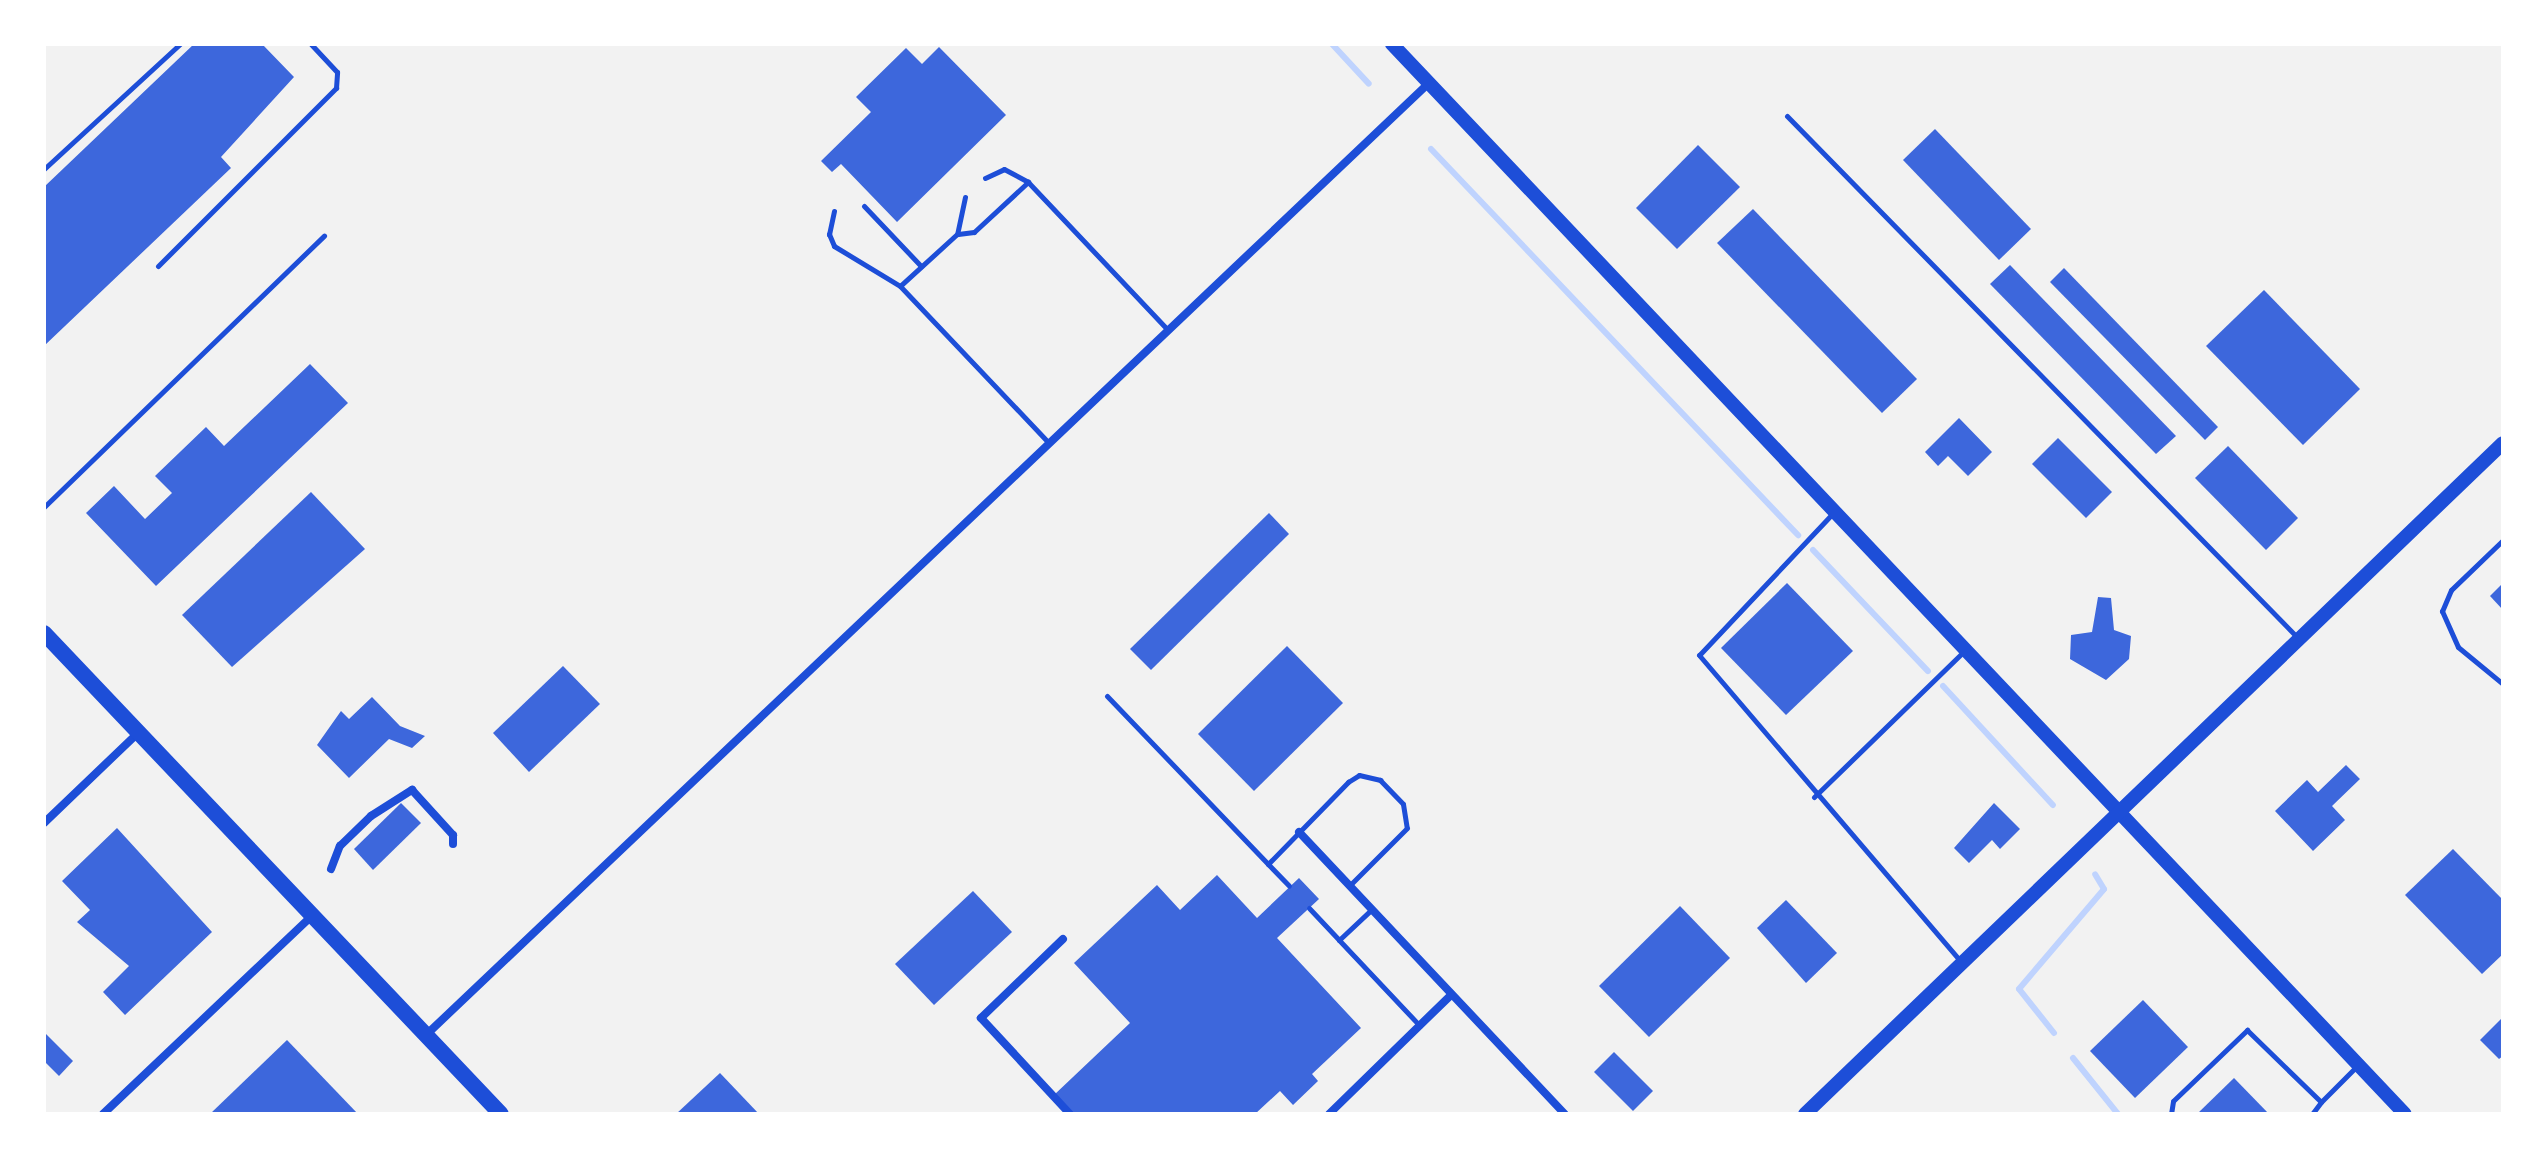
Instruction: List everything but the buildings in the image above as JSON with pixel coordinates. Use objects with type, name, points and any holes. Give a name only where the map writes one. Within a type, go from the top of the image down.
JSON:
[{"type":"main road","points":[[1392,44],[1836,509],[2118,813],[2405,1114]]},
{"type":"main road","points":[[1806,1114],[2503,443]]},
{"type":"main road","points":[[44,633],[501,1114]]},
{"type":"street","points":[[426,1035],[1429,83]]},
{"type":"street","points":[[44,823],[139,732]]},
{"type":"street","points":[[331,869],[340,846],[371,816],[412,790],[453,835],[453,844]]},
{"type":"street","points":[[1299,832],[1565,1114]]},
{"type":"street","points":[[103,1114],[313,915]]},
{"type":"street","points":[[1063,939],[981,1018],[1070,1114]]},
{"type":"street","points":[[1329,1114],[1451,995]]},
{"type":"lane","points":[[158,266],[336,88],[337,72],[311,44]]},
{"type":"lane","points":[[44,169],[176,45]]},
{"type":"lane","points":[[1787,116],[2298,638]]},
{"type":"lane","points":[[985,178],[1004,169],[1028,182],[1168,330]]},
{"type":"lane","points":[[957,234],[974,232],[1028,182]]},
{"type":"lane","points":[[900,286],[957,234],[965,197]]},
{"type":"lane","points":[[864,206],[922,266]]},
{"type":"lane","points":[[834,211],[829,234],[834,246],[900,286],[1049,443]]},
{"type":"lane","points":[[44,507],[324,236]]},
{"type":"lane","points":[[1836,509],[1699,655],[1814,797],[1962,964]]},
{"type":"lane","points":[[2503,540],[2451,590],[2442,611],[2458,647],[2503,684]]},
{"type":"lane","points":[[1814,797],[1966,649]]},
{"type":"lane","points":[[1107,696],[1289,886]]},
{"type":"lane","points":[[1268,864],[1359,775],[1380,780],[1403,804],[1407,828],[1349,886]]},
{"type":"lane","points":[[1309,908],[1420,1026]]},
{"type":"lane","points":[[1339,940],[1371,910]]},
{"type":"lane","points":[[2171,1114],[2173,1101],[2247,1030],[2321,1102]]},
{"type":"lane","points":[[2312,1114],[2358,1065]]},
{"type":"waterway","points":[[1332,44],[1369,84]]},
{"type":"waterway","points":[[1431,149],[1798,535]]},
{"type":"waterway","points":[[1813,550],[1928,671]]},
{"type":"waterway","points":[[1943,686],[2053,805]]},
{"type":"waterway","points":[[2054,1033],[2019,989],[2104,889],[2095,874]]},
{"type":"waterway","points":[[2073,1058],[2118,1114]]}]
